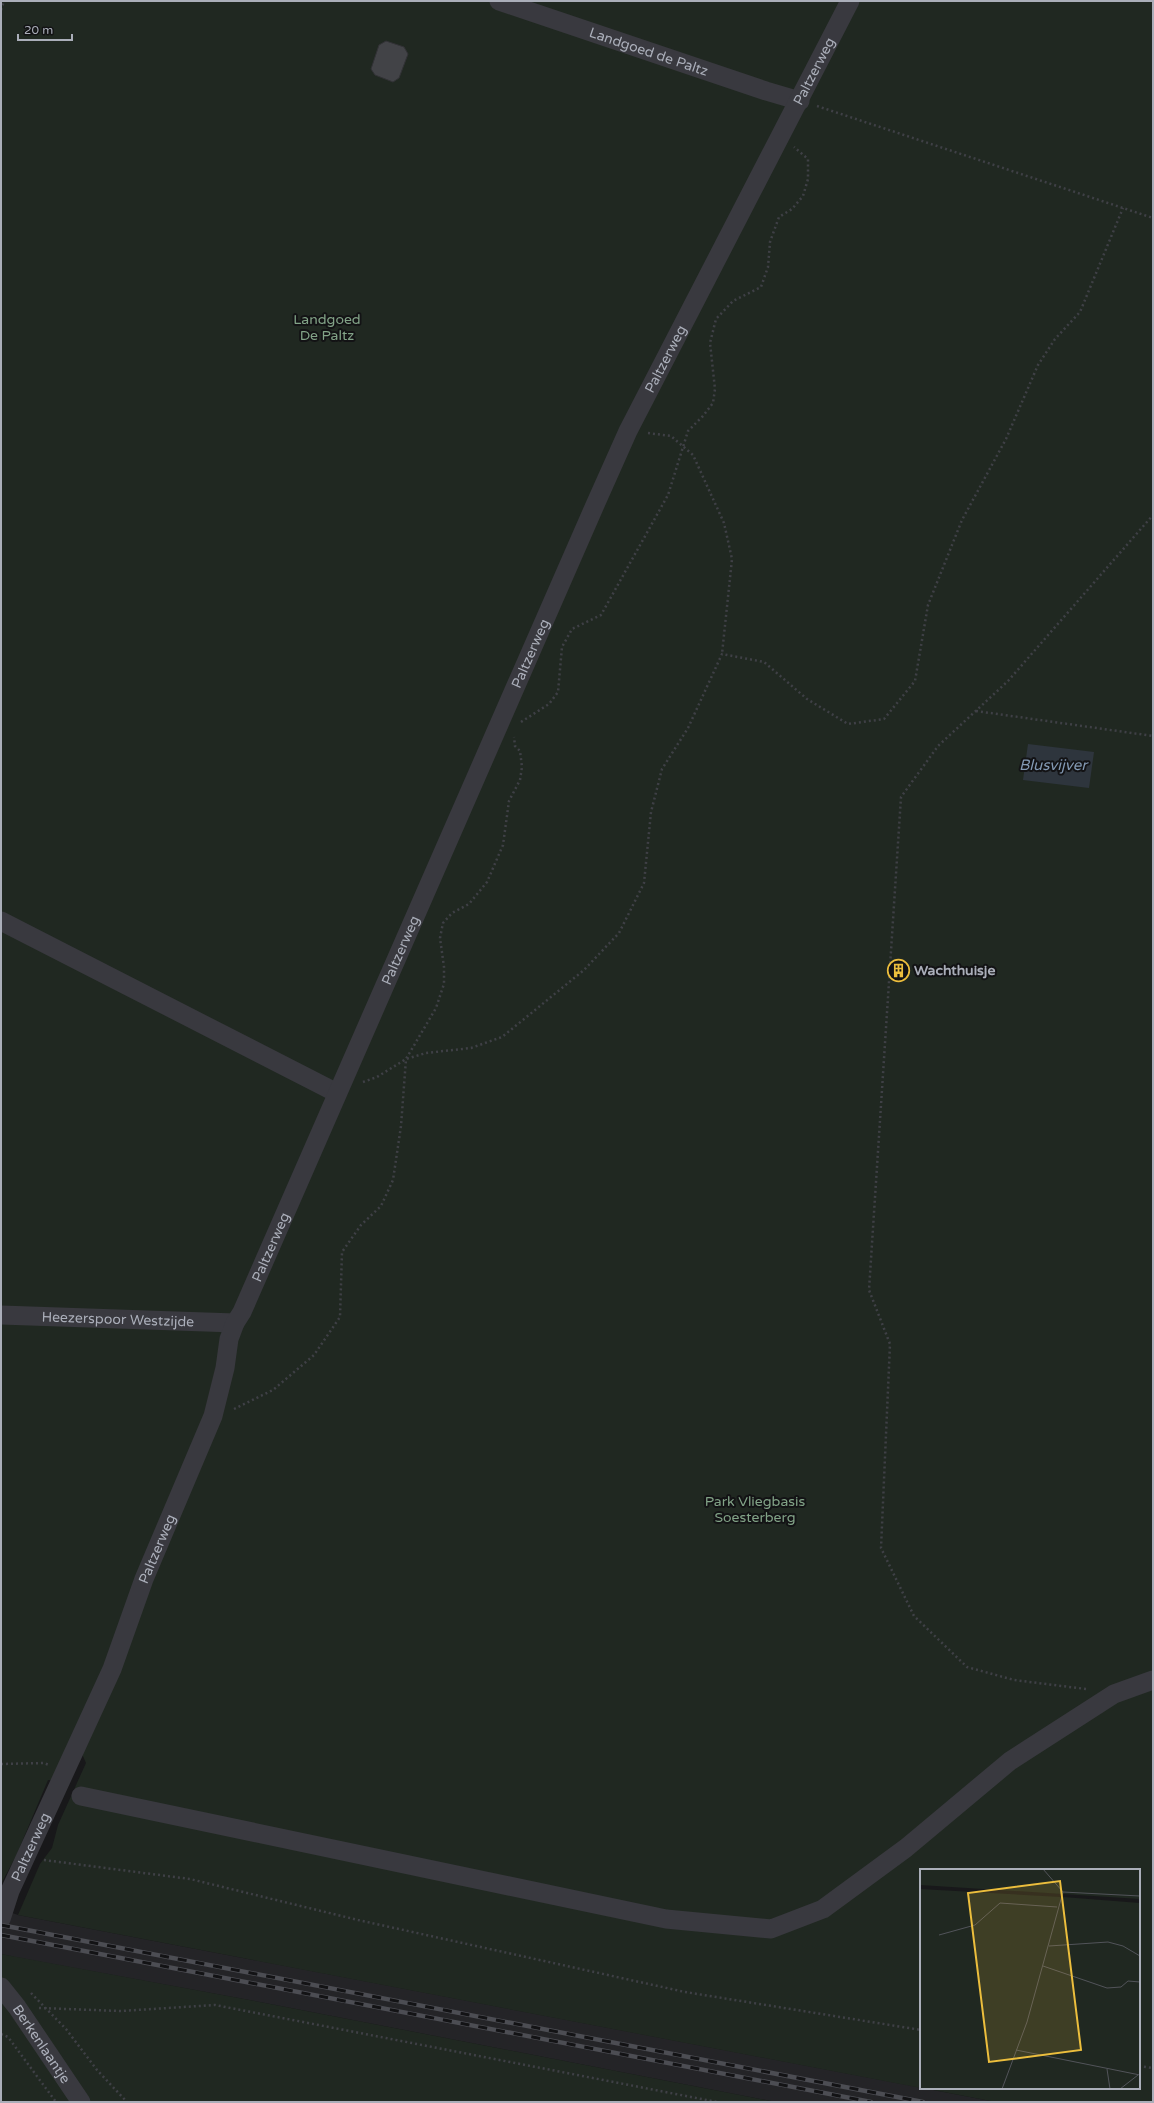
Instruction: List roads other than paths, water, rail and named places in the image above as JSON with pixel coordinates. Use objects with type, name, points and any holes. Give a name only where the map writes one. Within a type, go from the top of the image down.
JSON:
[{"type":"street","name":"Landgoed de Paltz","points":[[499,1],[766,91],[800,100]]},
{"type":"street","name":"Paltzerweg","points":[[1,1920],[10,1891],[112,1669],[144,1579],[213,1416],[225,1368],[229,1338],[235,1322],[242,1312],[628,431],[785,130],[850,1]]},
{"type":"street","points":[[1,921],[338,1092]]},
{"type":"street","name":"Heezerspoor Westzijde","points":[[1,1315],[235,1322]]},
{"type":"street","points":[[81,1796],[666,1919],[771,1929],[823,1909],[906,1848],[1010,1761],[1114,1694],[1153,1680]]},
{"type":"street","name":"Berkenlaantje","points":[[1,1987],[17,2007],[81,2102]]},
{"type":"water","name":"Blusvijver","points":[[1028,744],[1094,752],[1089,788],[1023,780]]},
{"type":"railway","points":[[1,1925],[923,2102]]},
{"type":"railway","points":[[1,1935],[871,2102]]},
{"type":"place","name":"Wachthuisje","points":[[899,970]]},
{"type":"park label","name":"Landgoed De Paltz","points":[[327,328]]},
{"type":"park label","name":"Park Vliegbasis Soesterberg","points":[[755,1510]]}]
